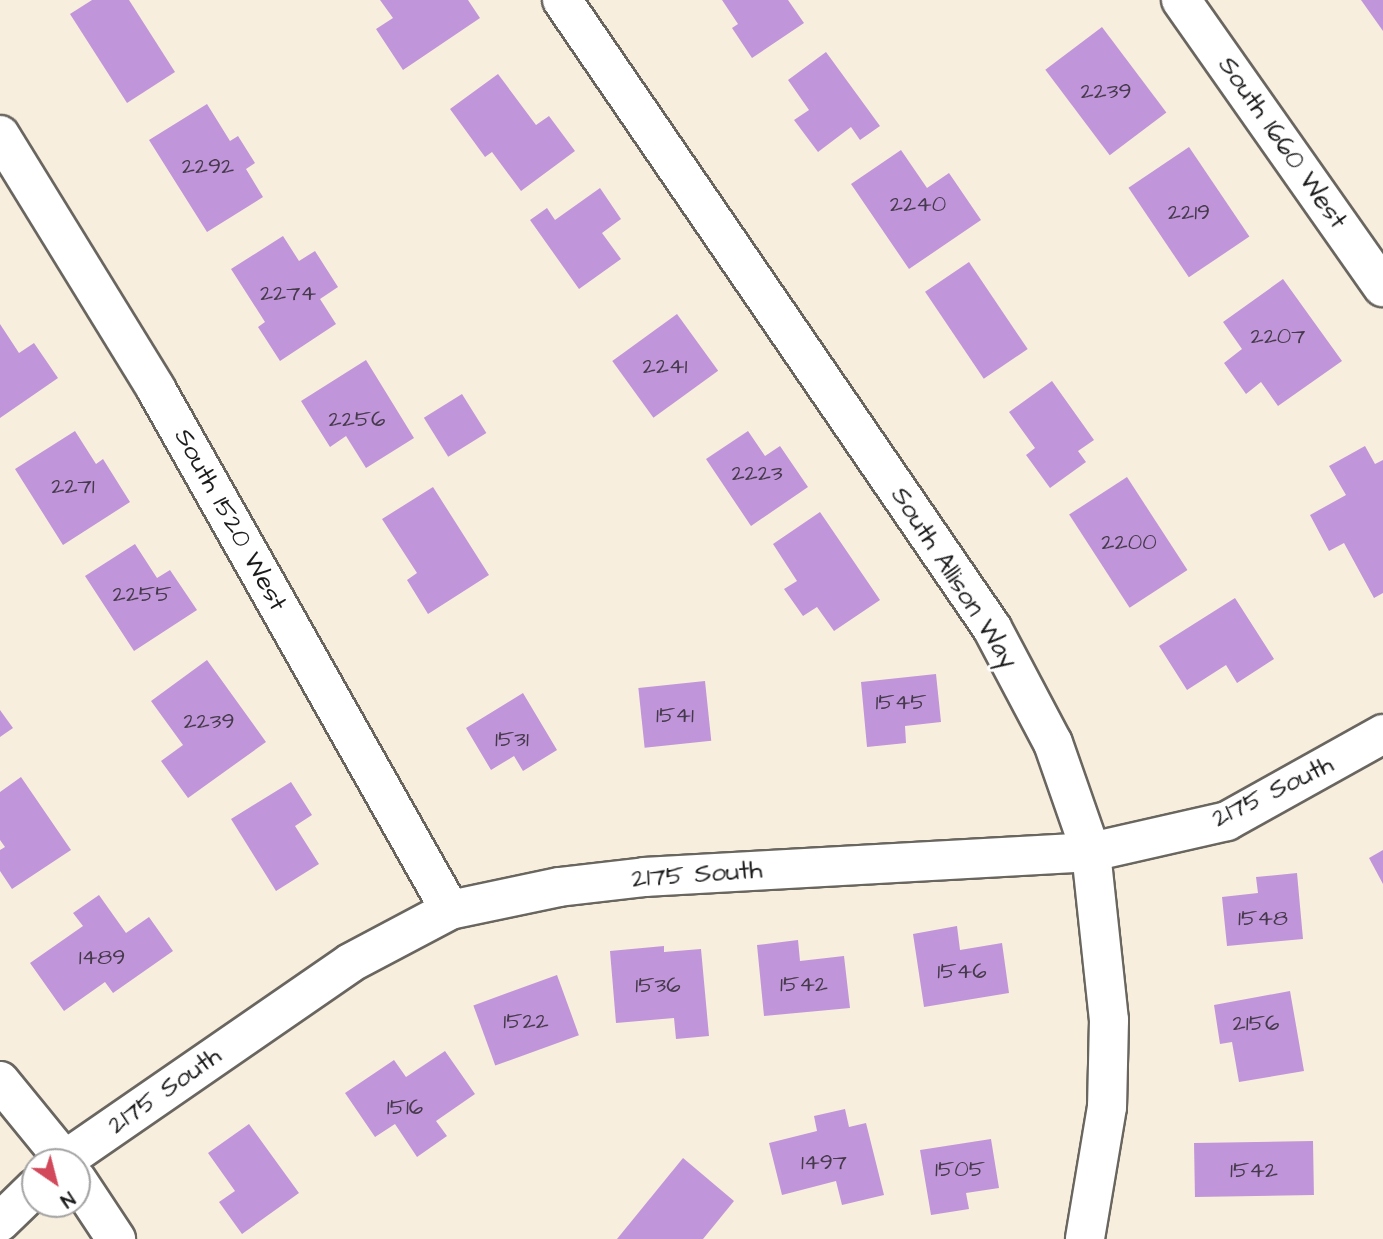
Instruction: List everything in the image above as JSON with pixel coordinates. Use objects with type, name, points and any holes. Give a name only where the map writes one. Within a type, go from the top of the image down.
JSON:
[{"type":"street","name":"South Allison Way","points":[[562,0],[992,628],[1054,743],[1091,852],[1109,1020],[1107,1107],[1085,1239]]},
{"type":"street","name":"South 1660 West","points":[[1181,0],[1383,287]]},
{"type":"street","name":"South 1520 West","points":[[0,135],[156,389],[450,910]]},
{"type":"street","name":"2175 South","points":[[91,1149],[350,963],[450,910],[559,887],[645,877],[1091,852],[1227,821],[1383,733]]},
{"type":"street","points":[[0,1080],[53,1148]]},
{"type":"street","points":[[0,1222],[21,1202]]},
{"type":"street","points":[[91,1202],[116,1239]]},
{"type":"building","points":[[92,0],[129,0],[175,72],[127,103],[70,14]]},
{"type":"building","points":[[380,0],[468,0],[480,18],[403,70],[376,29],[393,18]]},
{"type":"building","points":[[722,0],[788,0],[804,23],[752,58],[732,28],[738,24]]},
{"type":"building","points":[[1361,0],[1383,0],[1383,31]]},
{"type":"building","points":[[1102,27],[1166,112],[1110,155],[1045,70]]},
{"type":"building","points":[[826,52],[880,126],[860,140],[851,127],[818,152],[794,120],[809,110],[788,80]]},
{"type":"building","points":[[498,74],[536,125],[549,116],[575,151],[521,191],[492,152],[485,157],[450,109]]},
{"type":"building","points":[[207,104],[230,141],[238,136],[255,163],[246,169],[263,197],[207,232],[149,140]]},
{"type":"building","points":[[1189,147],[1249,237],[1189,277],[1128,188]]},
{"type":"building","points":[[901,150],[927,188],[949,173],[981,220],[909,269],[851,184]]},
{"type":"building","points":[[600,188],[621,219],[602,233],[621,259],[579,289],[530,220],[547,208],[555,220]]},
{"type":"building","points":[[283,236],[299,261],[315,251],[338,287],[320,299],[336,324],[280,361],[258,327],[265,322],[231,269]]},
{"type":"building","points":[[969,262],[1028,349],[984,379],[925,292]]},
{"type":"building","points":[[1283,279],[1342,361],[1278,406],[1261,382],[1246,394],[1224,363],[1242,349],[1223,322]]},
{"type":"building","points":[[677,314],[718,371],[653,418],[612,361]]},
{"type":"building","points":[[0,324],[19,353],[34,343],[58,378],[0,418]]},
{"type":"building","points":[[366,360],[414,438],[366,468],[346,436],[330,447],[301,401]]},
{"type":"building","points":[[1052,381],[1094,440],[1078,451],[1086,462],[1050,488],[1026,455],[1035,448],[1009,412]]},
{"type":"building","points":[[462,394],[486,433],[448,457],[424,418]]},
{"type":"building","points":[[75,431],[96,464],[103,459],[130,502],[63,545],[15,469]]},
{"type":"building","points":[[748,431],[765,456],[780,446],[808,487],[751,526],[706,459]]},
{"type":"building","points":[[1365,446],[1375,464],[1383,460],[1383,593],[1374,598],[1344,543],[1329,551],[1310,515],[1346,495],[1329,466]]},
{"type":"building","points":[[1127,477],[1187,570],[1130,608],[1069,515]]},
{"type":"building","points":[[433,487],[489,575],[428,614],[407,580],[417,573],[382,519]]},
{"type":"building","points":[[820,512],[880,600],[834,631],[817,607],[803,616],[784,589],[797,581],[773,544]]},
{"type":"building","points":[[135,544],[157,578],[170,570],[197,610],[134,651],[85,576]]},
{"type":"building","points":[[1235,598],[1274,659],[1237,683],[1226,665],[1187,690],[1159,646]]},
{"type":"building","points":[[207,660],[266,742],[188,798],[161,761],[183,745],[151,701]]},
{"type":"building","points":[[936,674],[941,722],[905,726],[906,743],[867,747],[861,682]]},
{"type":"building","points":[[705,681],[711,741],[645,748],[638,688]]},
{"type":"building","points":[[523,693],[557,750],[523,771],[514,756],[491,770],[466,728]]},
{"type":"building","points":[[0,710],[13,728],[0,737]]},
{"type":"building","points":[[21,777],[71,850],[12,889],[0,871],[0,850],[5,847],[0,840],[0,792]]},
{"type":"building","points":[[291,782],[312,815],[295,826],[319,864],[276,891],[231,819]]},
{"type":"building","points":[[1383,850],[1383,884],[1369,858]]},
{"type":"building","points":[[1297,873],[1303,939],[1227,946],[1222,897],[1258,893],[1256,877]]},
{"type":"building","points":[[99,895],[126,933],[149,917],[173,951],[113,993],[105,982],[64,1011],[30,963],[83,926],[73,913]]},
{"type":"building","points":[[957,926],[960,950],[1002,943],[1009,993],[924,1007],[913,934]]},
{"type":"building","points":[[798,940],[800,961],[844,956],[850,1008],[764,1016],[757,945]]},
{"type":"building","points":[[664,946],[664,952],[701,949],[709,1036],[676,1039],[674,1018],[616,1023],[610,951]]},
{"type":"building","points":[[557,975],[579,1035],[495,1066],[473,1005]]},
{"type":"building","points":[[1290,991],[1304,1071],[1239,1082],[1232,1042],[1220,1044],[1214,1005]]},
{"type":"building","points":[[445,1051],[475,1094],[436,1121],[447,1136],[417,1157],[395,1124],[375,1137],[345,1093],[394,1060],[406,1077]]},
{"type":"building","points":[[845,1109],[849,1127],[866,1123],[884,1195],[842,1205],[836,1181],[782,1195],[769,1143],[817,1131],[814,1116]]},
{"type":"building","points":[[249,1124],[299,1193],[242,1234],[219,1202],[235,1191],[208,1153]]},
{"type":"building","points":[[991,1139],[999,1188],[966,1193],[969,1209],[931,1215],[920,1150]]},
{"type":"building","points":[[1313,1141],[1314,1195],[1195,1197],[1194,1143]]},
{"type":"building","points":[[683,1158],[734,1201],[703,1239],[617,1239]]}]
